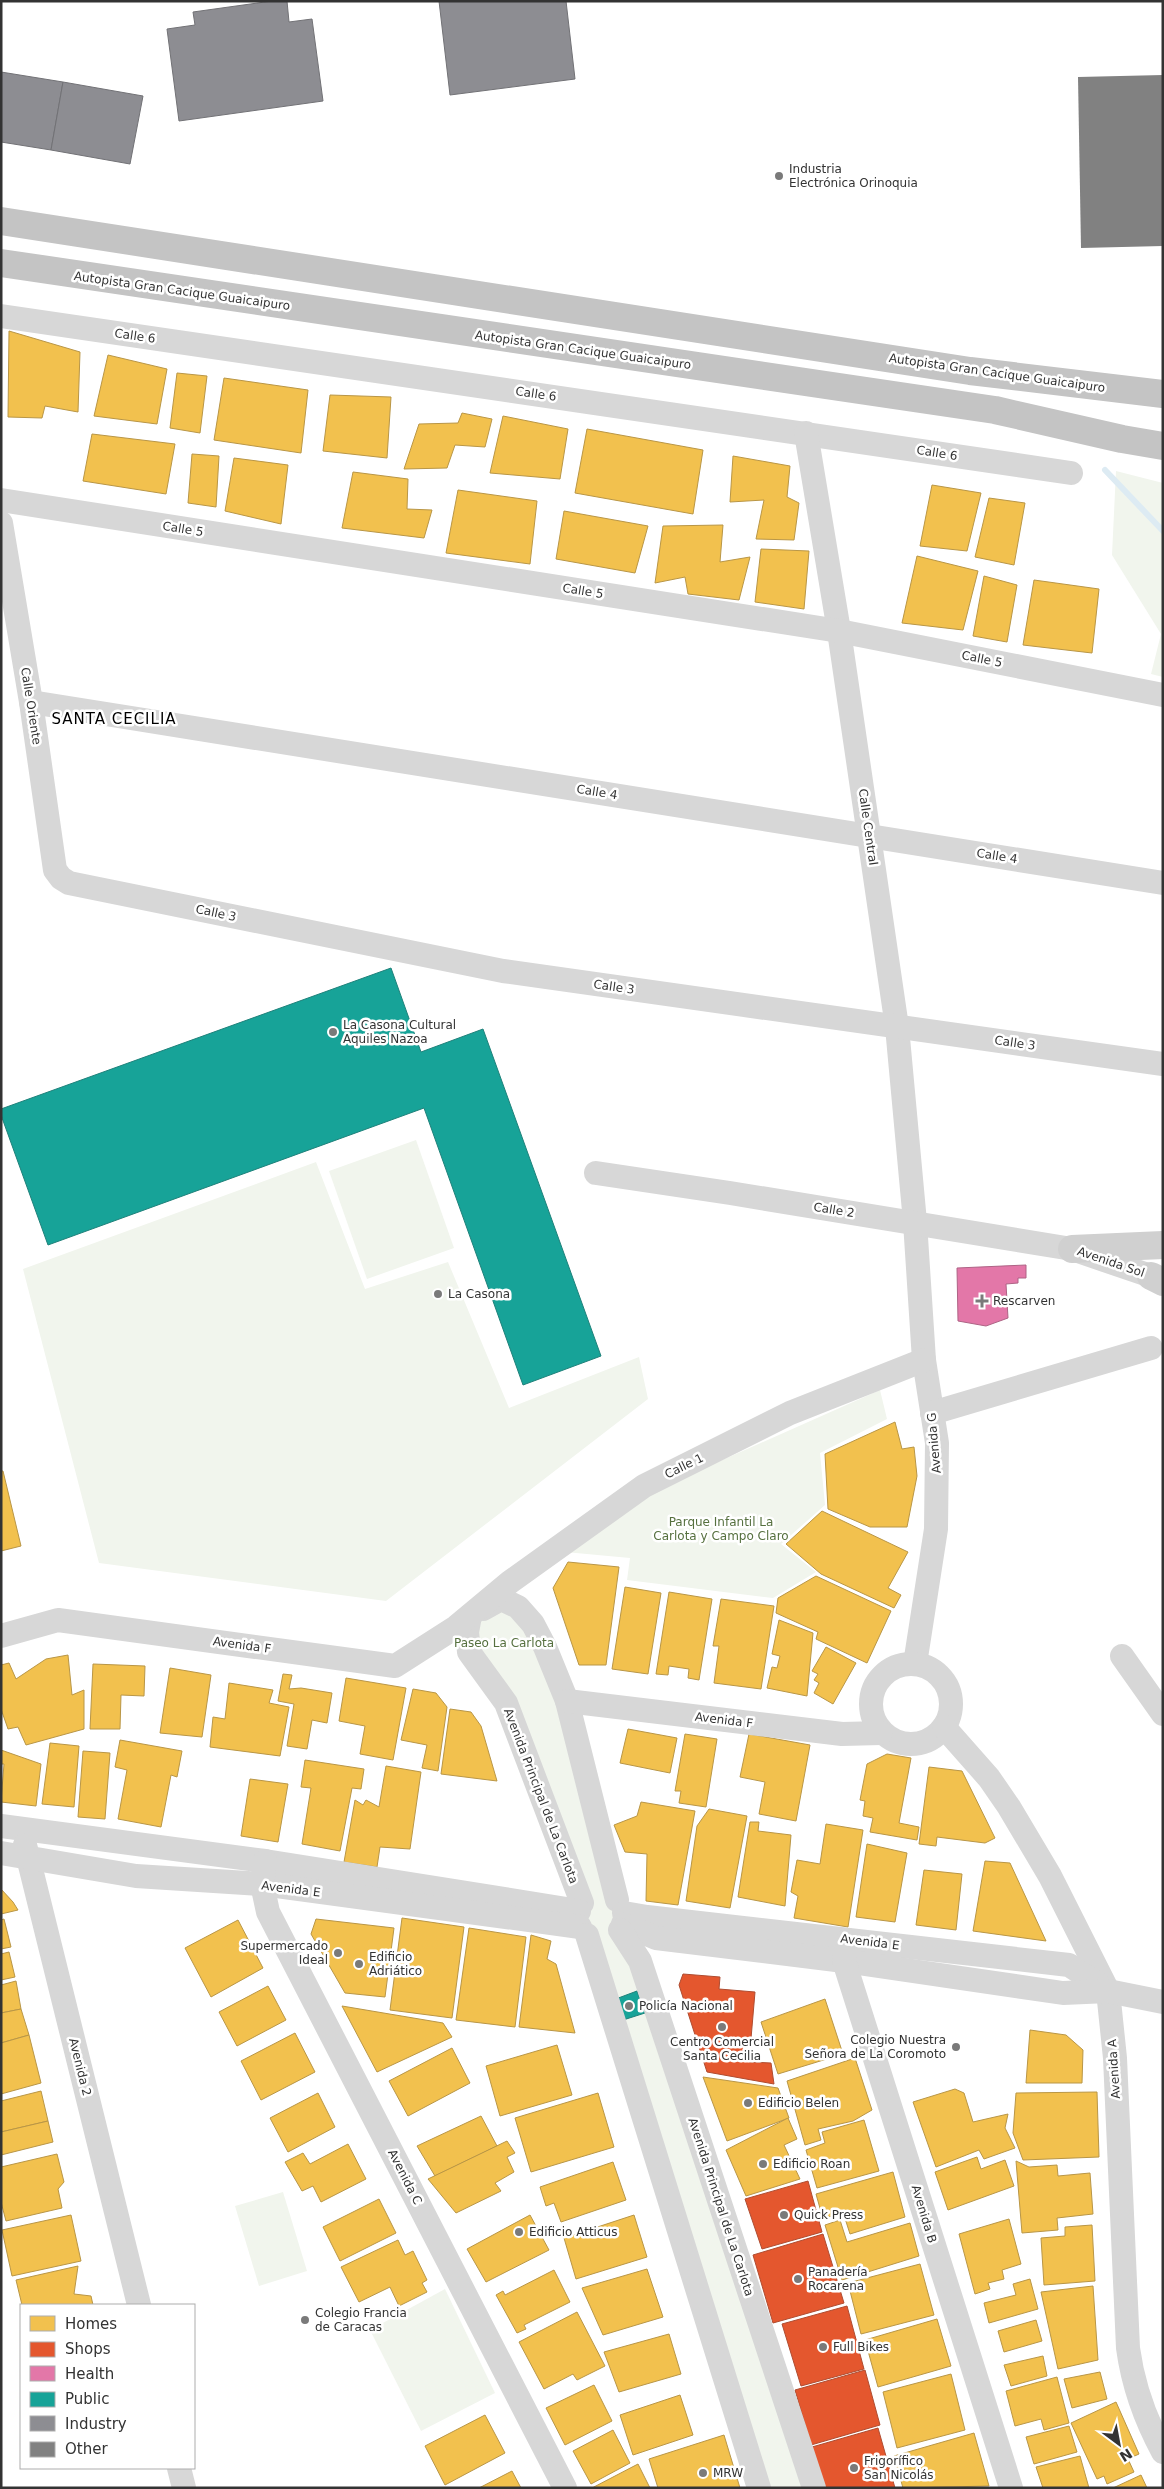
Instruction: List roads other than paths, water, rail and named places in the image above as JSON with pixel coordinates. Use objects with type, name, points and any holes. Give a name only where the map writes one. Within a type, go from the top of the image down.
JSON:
[{"type":"highway","name":"Autopista Gran Cacique Guaicaipuro","points":[[1,221],[970,371],[1163,394]]},
{"type":"highway","name":"Autopista Gran Cacique Guaicaipuro","points":[[1,263],[995,410],[1122,439],[1163,446]]},
{"type":"highway","points":[[1122,439],[1163,462]]},
{"type":"main road","points":[[1072,1249],[1163,1245]]},
{"type":"street","name":"Calle 6","points":[[1,316],[1071,473]]},
{"type":"street","name":"Calle Central","points":[[806,433],[839,631],[897,1027],[915,1222]]},
{"type":"street","name":"Calle 5","points":[[1,500],[839,631],[1163,695]]},
{"type":"street","name":"Calle Oriente","points":[[1,524],[31,702],[55,870],[61,878],[69,883]]},
{"type":"street","name":"Calle 4","points":[[31,702],[1163,883]]},
{"type":"street","name":"Calle 3","points":[[69,883],[502,972],[1163,1064]]},
{"type":"street","name":"Calle 2","points":[[596,1173],[915,1222],[1072,1249]]},
{"type":"street","name":"Avenida G","points":[[915,1222],[924,1360],[936,1443],[936,1528],[916,1664]]},
{"type":"street","name":"Avenida Sol","points":[[1072,1249],[1159,1278]]},
{"type":"street","points":[[932,1413],[1151,1348]]},
{"type":"street","name":"Calle 1","points":[[470,1616],[510,1582],[658,1478],[790,1413],[924,1360]]},
{"type":"street","name":"Avenida Principal de La Carlota","points":[[759,2488],[582,1919],[506,1703],[469,1652],[467,1632],[470,1616],[502,1599],[518,1607],[540,1634],[567,1701],[621,1917],[640,1961],[814,2488]]},
{"type":"street","name":"Avenida F","points":[[1,1636],[58,1620],[395,1666],[470,1616]]},
{"type":"street","points":[[1122,1656],[1163,1714]]},
{"type":"street","points":[[903,1664],[916,1664],[930,1668],[942,1678],[949,1691],[951,1710],[944,1727],[936,1736],[914,1744],[902,1744],[882,1732],[874,1723],[871,1711],[871,1698],[874,1687],[881,1676],[891,1668],[903,1664]]},
{"type":"street","name":"Avenida F","points":[[567,1701],[842,1734],[882,1732]]},
{"type":"street","name":"Avenida A","points":[[944,1727],[989,1778],[1009,1807],[1050,1876],[1108,1992],[1115,2058],[1128,2348],[1132,2377],[1140,2403],[1163,2452]]},
{"type":"street","name":"Avenida E","points":[[11,1827],[265,1861],[582,1919]]},
{"type":"street","name":"Avenida 2","points":[[11,1827],[28,1859],[139,2304]]},
{"type":"street","name":"Avenida E","points":[[1,1853],[136,1876],[262,1884],[582,1919]]},
{"type":"street","name":"Avenida C","points":[[265,1861],[262,1884],[272,1919],[565,2488]]},
{"type":"street","points":[[597,1894],[609,1895],[621,1917],[607,1939],[596,1940],[582,1919],[597,1894]]},
{"type":"street","name":"Avenida E","points":[[621,1917],[846,1950],[1070,1965],[1108,1992],[1163,2002]]},
{"type":"street","name":"Avenida B","points":[[846,1950],[1011,2488]]},
{"type":"street","points":[[179,2469],[184,2488]]},
{"type":"waterway","points":[[1105,470],[1163,531]]},
{"type":"place","name":"Industria Electrónica Orinoquia","points":[[779,176]]},
{"type":"place","name":"La Casona Cultural Aquiles Nazoa","points":[[333,1032]]},
{"type":"place","name":"La Casona","points":[[438,1294]]},
{"type":"place","name":"Rescarven","points":[[982,1301]]},
{"type":"place","name":"Supermercado Ideal","points":[[338,1953]]},
{"type":"place","name":"Edificio Adriático","points":[[359,1964]]},
{"type":"place","name":"Policía Nacional","points":[[629,2006]]},
{"type":"place","name":"Centro Comercial Santa Cecilia","points":[[722,2027]]},
{"type":"place","name":"Colegio Nuestra Señora de La Coromoto","points":[[956,2047]]},
{"type":"place","name":"Edificio Belen","points":[[748,2103]]},
{"type":"place","name":"Edificio Roan","points":[[763,2164]]},
{"type":"place","name":"Quick Press","points":[[784,2215]]},
{"type":"place","name":"Edificio Atticus","points":[[519,2232]]},
{"type":"place","name":"Panadería Rocarena","points":[[798,2279]]},
{"type":"place","name":"Colegio Francia de Caracas","points":[[305,2320]]},
{"type":"place","name":"Full Bikes","points":[[823,2347]]},
{"type":"place","name":"Frigorífico San Nicolás","points":[[854,2468]]},
{"type":"place","name":"MRW","points":[[703,2473]]},
{"type":"district","name":"SANTA CECILIA","points":[[114,719]]},
{"type":"park label","name":"Parque Infantil La Carlota y Campo Claro","points":[[721,1529]]},
{"type":"park label","name":"Paseo La Carlota","points":[[504,1643]]}]
